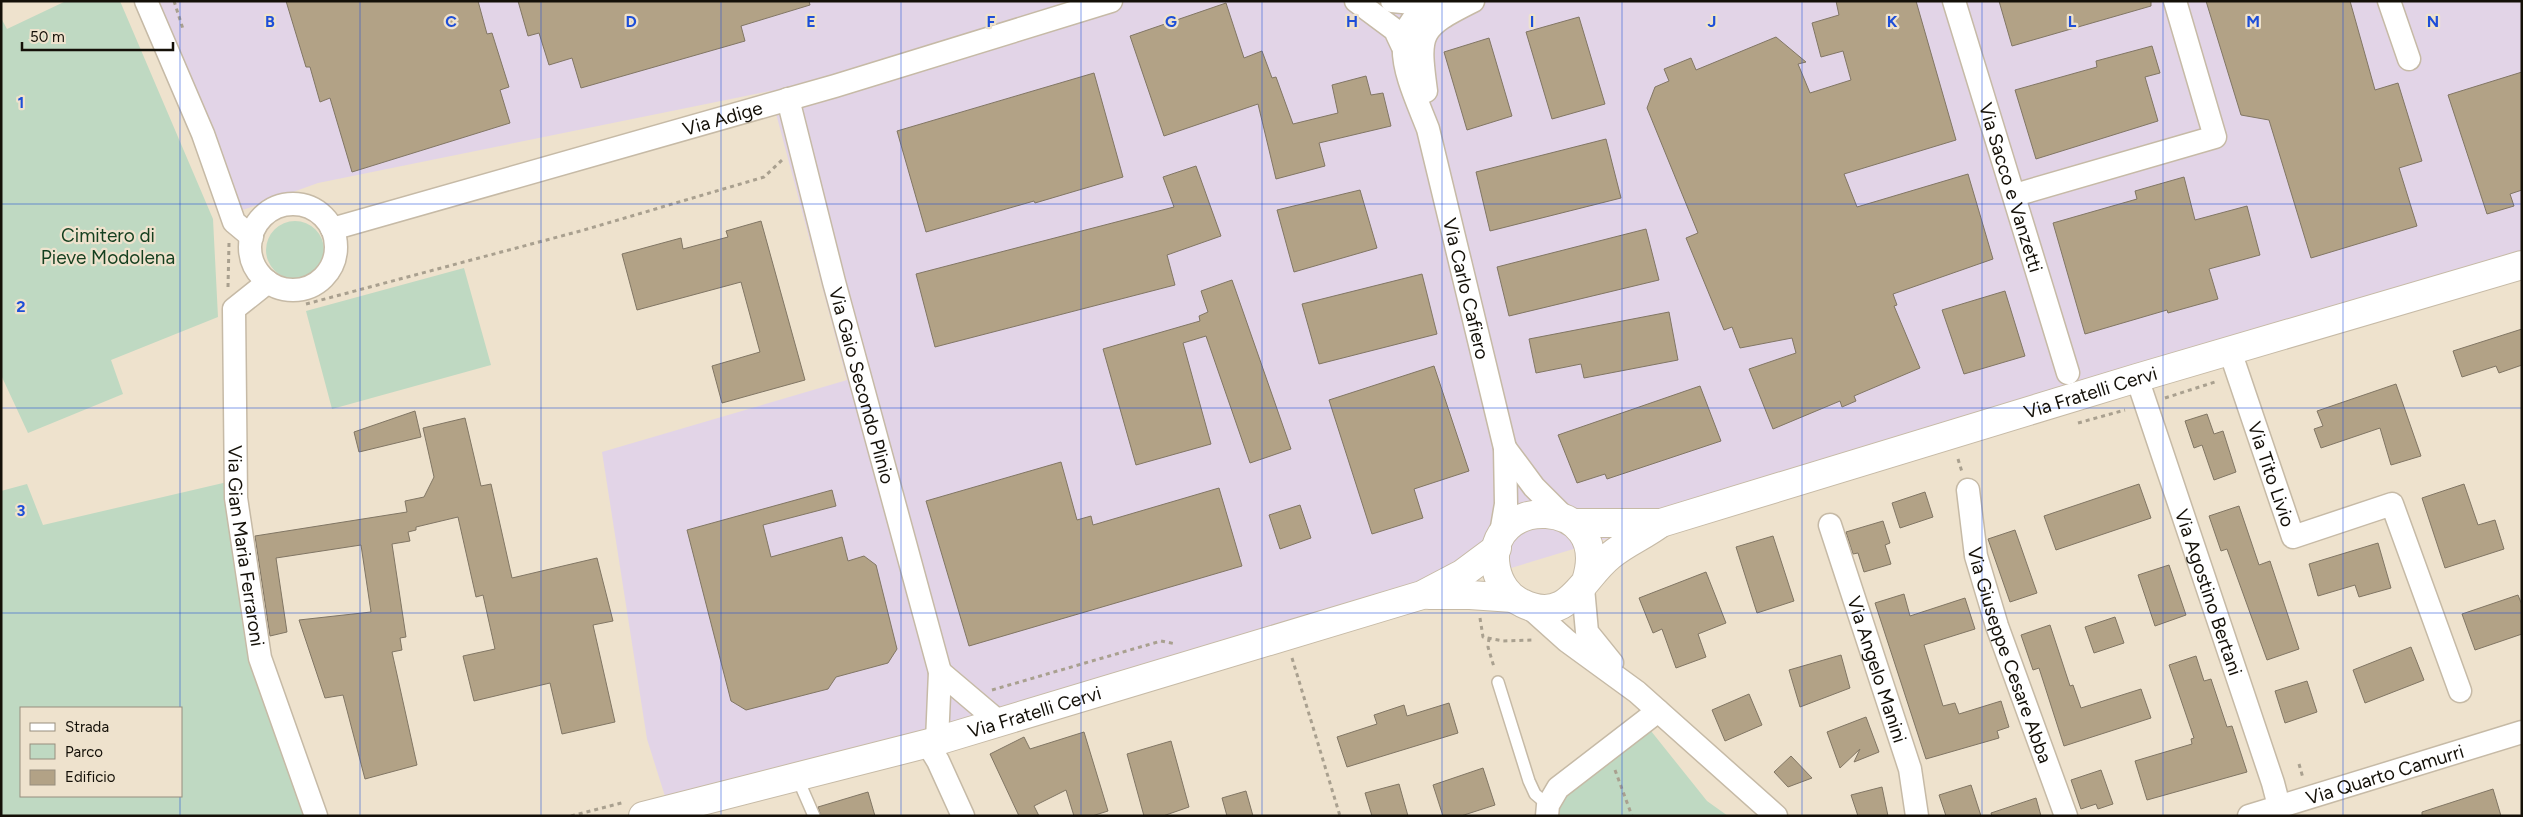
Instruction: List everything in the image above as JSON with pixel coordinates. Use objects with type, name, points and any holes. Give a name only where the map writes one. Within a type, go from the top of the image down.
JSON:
[{"type":"main road","name":"Via Fratelli Cervi","points":[[643,816],[932,742],[1422,595],[1462,574],[1499,543],[1509,526],[1521,518],[1535,513],[1550,513],[1569,520],[1661,523],[2137,378],[2234,363],[2522,265]]},
{"type":"main road","points":[[1569,520],[1583,533],[1591,556],[1590,569],[1584,584]]},
{"type":"main road","name":"Via Fratelli Cervi","points":[[1422,595],[1470,595],[1521,602],[1543,608],[1558,606],[1576,595],[1584,584],[1618,549],[1642,538],[1661,523]]},
{"type":"main road","points":[[1499,543],[1495,562],[1498,575],[1504,588],[1521,602]]},
{"type":"street","points":[[146,1],[202,134],[234,222],[252,237]]},
{"type":"street","name":"Via Adige","points":[[332,228],[788,99],[1111,1]]},
{"type":"street","points":[[1356,1],[1396,30],[1402,45]]},
{"type":"street","points":[[1392,1],[1440,3]]},
{"type":"street","name":"Via Carlo Cafiero","points":[[1428,129],[1426,89],[1422,68],[1423,39],[1436,20],[1473,1]]},
{"type":"street","name":"Via Sacco e Vanzetti","points":[[1954,1],[2068,373]]},
{"type":"street","points":[[2015,196],[2215,137],[2175,1]]},
{"type":"street","points":[[2389,1],[2409,58]]},
{"type":"street","points":[[1402,45],[1406,30],[1412,19],[1419,12],[1440,3]]},
{"type":"street","name":"Via Carlo Cafiero","points":[[1402,45],[1413,92],[1428,129],[1506,448],[1506,504],[1499,543]]},
{"type":"street","name":"Via Gaio Secondo Plinio","points":[[788,99],[841,308],[940,672],[932,742]]},
{"type":"street","points":[[289,205],[302,205],[314,210],[332,228],[336,240],[336,253],[325,276],[316,284],[291,290],[279,288],[268,282],[259,273],[253,262],[252,237],[257,225],[266,214],[277,208],[289,205]]},
{"type":"street","name":"Via Gian Maria Ferraroni","points":[[268,282],[234,309],[236,498],[260,658],[316,816]]},
{"type":"street","name":"Via Tito Livio","points":[[2234,363],[2293,537],[2392,504],[2460,691]]},
{"type":"street","name":"Via Agostino Bertani","points":[[2137,378],[2273,783],[2279,806]]},
{"type":"street","name":"Via Carlo Cafiero","points":[[1506,448],[1534,487],[1569,520]]},
{"type":"street","name":"Via Giuseppe Cesare Abba","points":[[1968,490],[1976,556],[1997,626],[2066,816]]},
{"type":"street","name":"Via Angelo Manini","points":[[1830,525],[1910,769],[1917,816]]},
{"type":"street","points":[[1584,584],[1587,632],[1637,692]]},
{"type":"street","points":[[1521,602],[1567,641],[1637,692],[1776,816]]},
{"type":"street","points":[[940,672],[999,722]]},
{"type":"street","points":[[1547,810],[1558,788],[1658,711]]},
{"type":"street","name":"Via Quarto Camurri","points":[[2253,815],[2522,732]]},
{"type":"street","points":[[932,742],[938,761],[963,816]]},
{"type":"lane","points":[[1498,682],[1532,787],[1547,810]]},
{"type":"lane","points":[[798,777],[814,816]]},
{"type":"path","points":[[306,304],[584,230],[764,177],[799,143]]},
{"type":"path","points":[[2076,424],[2146,404],[2234,363]]},
{"type":"path","points":[[1950,461],[1966,456]]},
{"type":"path","points":[[1489,638],[1488,647],[1498,682]]},
{"type":"path","points":[[1292,658],[1340,816]]},
{"type":"path","points":[[1608,748],[1632,816]]},
{"type":"shaded area","points":[[157,1],[2522,1],[2522,265],[2137,378],[1422,595],[669,809],[647,739],[602,452],[847,380],[770,91],[318,183],[240,211]]},
{"type":"green space","name":"Cimitero di Pieve Modolena","points":[[66,1],[120,1],[213,219],[218,317],[111,360],[123,394],[28,433],[1,375],[1,18],[7,29]]},
{"type":"green space","points":[[289,221],[301,221],[316,229],[324,244],[324,256],[316,271],[301,279],[289,279],[274,271],[266,256],[266,244],[274,229]]},
{"type":"green space","points":[[464,268],[491,365],[332,409],[306,311]]},
{"type":"green space","points":[[236,480],[260,658],[316,816],[1,816],[1,491],[27,484],[43,525]]},
{"type":"green space","points":[[1643,721],[1707,801],[1728,816],[1547,816],[1548,805]]},
{"type":"building","points":[[286,1],[478,1],[487,34],[492,33],[509,87],[500,90],[510,123],[352,172],[330,98],[320,102],[310,67],[306,67]]},
{"type":"building","points":[[518,1],[809,1],[810,5],[741,26],[745,41],[581,88],[572,58],[549,65],[539,33],[528,36]]},
{"type":"building","points":[[1836,1],[1916,1],[1956,140],[1844,174],[1857,207],[1968,174],[1993,259],[1893,294],[1897,305],[1894,306],[1920,368],[1854,396],[1856,401],[1842,407],[1840,401],[1773,429],[1749,369],[1796,353],[1792,338],[1740,348],[1732,327],[1724,330],[1686,238],[1698,233],[1647,108],[1655,87],[1669,81],[1664,69],[1691,58],[1696,70],[1776,37],[1806,62],[1798,64],[1810,93],[1851,80],[1843,51],[1821,57],[1812,23],[1839,15]]},
{"type":"building","points":[[1999,1],[2151,1],[2151,6],[2012,46]]},
{"type":"building","points":[[2206,1],[2350,1],[2375,90],[2398,83],[2422,161],[2399,168],[2417,226],[2311,258],[2269,120],[2241,115]]},
{"type":"building","points":[[1226,3],[1244,58],[1262,51],[1272,78],[1276,77],[1293,124],[1338,113],[1332,85],[1366,76],[1371,95],[1383,93],[1391,126],[1319,143],[1325,166],[1276,179],[1258,104],[1164,136],[1130,36]]},
{"type":"building","points":[[1579,17],[1605,104],[1552,119],[1526,32]]},
{"type":"building","points":[[1489,38],[1512,116],[1467,130],[1444,52]]},
{"type":"building","points":[[2152,46],[2160,73],[2145,77],[2158,121],[2036,159],[2015,90],[2097,67],[2096,61]]},
{"type":"building","points":[[2522,72],[2522,190],[2510,194],[2514,206],[2487,214],[2448,95]]},
{"type":"building","points":[[1094,73],[1123,177],[926,232],[897,131]]},
{"type":"building","points":[[1606,139],[1621,198],[1490,231],[1476,172]]},
{"type":"building","points":[[1196,166],[1221,236],[1167,255],[1175,285],[935,347],[916,274],[1174,207],[1163,177]]},
{"type":"building","points":[[2184,177],[2195,220],[2247,206],[2260,255],[2209,269],[2218,299],[2168,313],[2167,310],[2085,334],[2053,223],[2137,199],[2135,191]]},
{"type":"building","points":[[1360,190],[1377,248],[1294,272],[1277,210]]},
{"type":"building","points":[[761,221],[805,380],[722,403],[712,366],[760,352],[741,282],[637,310],[622,254],[681,238],[683,249],[728,237],[726,231]]},
{"type":"building","points":[[1646,229],[1659,280],[1509,316],[1497,267]]},
{"type":"building","points":[[1422,274],[1437,334],[1319,364],[1302,304]]},
{"type":"building","points":[[1232,280],[1291,449],[1250,463],[1206,336],[1183,343],[1211,444],[1136,465],[1103,349],[1200,321],[1199,316],[1208,312],[1201,291]]},
{"type":"building","points":[[2005,291],[2025,356],[1964,374],[1942,310]]},
{"type":"building","points":[[1669,312],[1678,360],[1584,378],[1581,364],[1536,373],[1529,339]]},
{"type":"building","points":[[2522,329],[2522,365],[2499,373],[2496,366],[2462,377],[2453,351]]},
{"type":"building","points":[[1434,366],[1469,471],[1414,489],[1423,518],[1372,534],[1329,400]]},
{"type":"building","points":[[2396,384],[2421,456],[2391,465],[2380,428],[2321,448],[2314,429],[2323,426],[2317,411]]},
{"type":"building","points":[[1700,386],[1721,441],[1607,479],[1605,474],[1577,483],[1558,435]]},
{"type":"building","points":[[415,411],[421,437],[359,452],[354,432]]},
{"type":"building","points":[[2207,414],[2214,434],[2223,431],[2236,472],[2214,480],[2202,445],[2194,448],[2185,421]]},
{"type":"building","points":[[465,418],[481,486],[491,484],[512,578],[597,558],[613,621],[593,625],[615,722],[562,734],[550,683],[474,701],[463,656],[495,649],[483,595],[476,597],[458,517],[416,527],[416,530],[408,532],[410,541],[392,544],[406,637],[400,638],[402,650],[392,652],[417,765],[365,779],[343,695],[325,698],[299,620],[371,612],[361,545],[276,558],[287,632],[270,636],[255,536],[407,512],[405,501],[424,497],[434,477],[423,428]]},
{"type":"building","points":[[1061,462],[1077,520],[1091,516],[1093,525],[1219,488],[1242,566],[969,646],[926,501]]},
{"type":"building","points":[[2139,484],[2151,518],[2056,550],[2044,516]]},
{"type":"building","points":[[2464,484],[2478,525],[2495,520],[2504,549],[2445,568],[2422,498]]},
{"type":"building","points":[[832,490],[836,506],[763,525],[771,557],[842,537],[848,561],[864,556],[876,565],[897,649],[888,663],[836,677],[828,689],[746,710],[731,701],[687,530]]},
{"type":"building","points":[[1925,492],[1933,517],[1900,528],[1892,503]]},
{"type":"building","points":[[1300,505],[1311,538],[1280,549],[1269,515]]},
{"type":"building","points":[[2239,506],[2259,565],[2270,561],[2299,649],[2267,660],[2227,549],[2221,551],[2209,516]]},
{"type":"building","points":[[1883,521],[1890,543],[1885,545],[1891,564],[1864,572],[1858,553],[1853,554],[1846,532]]},
{"type":"building","points":[[2015,530],[2037,593],[2010,602],[1988,539]]},
{"type":"building","points":[[1773,536],[1794,601],[1757,613],[1736,547]]},
{"type":"building","points":[[2378,543],[2391,588],[2359,597],[2355,585],[2318,596],[2309,564]]},
{"type":"building","points":[[2169,565],[2186,615],[2155,626],[2138,575]]},
{"type":"building","points":[[1706,572],[1726,623],[1698,634],[1706,657],[1676,668],[1662,629],[1653,633],[1639,598]]},
{"type":"building","points":[[1904,594],[1910,616],[1965,598],[1975,629],[1924,645],[1943,706],[1955,703],[1959,714],[2001,701],[2009,727],[1997,731],[1999,738],[1926,759],[1875,603]]},
{"type":"building","points":[[2518,595],[2522,605],[2522,634],[2475,650],[2462,614]]},
{"type":"building","points":[[2115,617],[2124,643],[2094,653],[2085,627]]},
{"type":"building","points":[[2050,625],[2070,686],[2073,685],[2081,708],[2141,689],[2151,718],[2064,746],[2039,668],[2033,670],[2021,635]]},
{"type":"building","points":[[2411,647],[2424,680],[2365,703],[2353,670]]},
{"type":"building","points":[[1841,655],[1850,688],[1800,707],[1789,670]]},
{"type":"building","points":[[2196,656],[2204,681],[2211,679],[2227,727],[2232,726],[2247,772],[2147,800],[2135,761],[2192,744],[2191,739],[2194,738],[2169,665]]},
{"type":"building","points":[[2307,681],[2317,712],[2285,723],[2275,691]]},
{"type":"building","points":[[1749,694],[1762,725],[1725,741],[1712,710]]},
{"type":"building","points":[[1449,703],[1458,733],[1347,767],[1337,737],[1377,724],[1374,715],[1404,705],[1407,716]]},
{"type":"building","points":[[1866,717],[1879,752],[1854,762],[1860,749],[1840,768],[1827,732]]},
{"type":"building","points":[[1084,732],[1108,811],[1092,816],[1074,816],[1066,790],[1034,806],[1039,816],[1019,816],[990,754],[1024,737],[1030,749]]},
{"type":"building","points":[[1171,741],[1189,807],[1163,816],[1144,816],[1127,754]]},
{"type":"building","points":[[1791,756],[1812,778],[1788,787],[1774,772]]},
{"type":"building","points":[[1483,768],[1495,805],[1461,816],[1443,816],[1433,785]]},
{"type":"building","points":[[2101,770],[2113,804],[2098,809],[2096,804],[2081,809],[2071,780]]},
{"type":"building","points":[[1399,784],[1408,816],[1372,816],[1365,793]]},
{"type":"building","points":[[1971,785],[1981,816],[1946,816],[1939,795]]},
{"type":"building","points":[[1882,787],[1888,816],[1858,816],[1851,795]]},
{"type":"building","points":[[2493,789],[2501,816],[2422,816],[2422,812]]},
{"type":"building","points":[[1246,791],[1253,816],[1227,816],[1222,798]]},
{"type":"building","points":[[868,792],[875,816],[821,816],[818,807]]},
{"type":"building","points":[[2036,798],[2041,816],[1992,816],[1991,813]]}]
